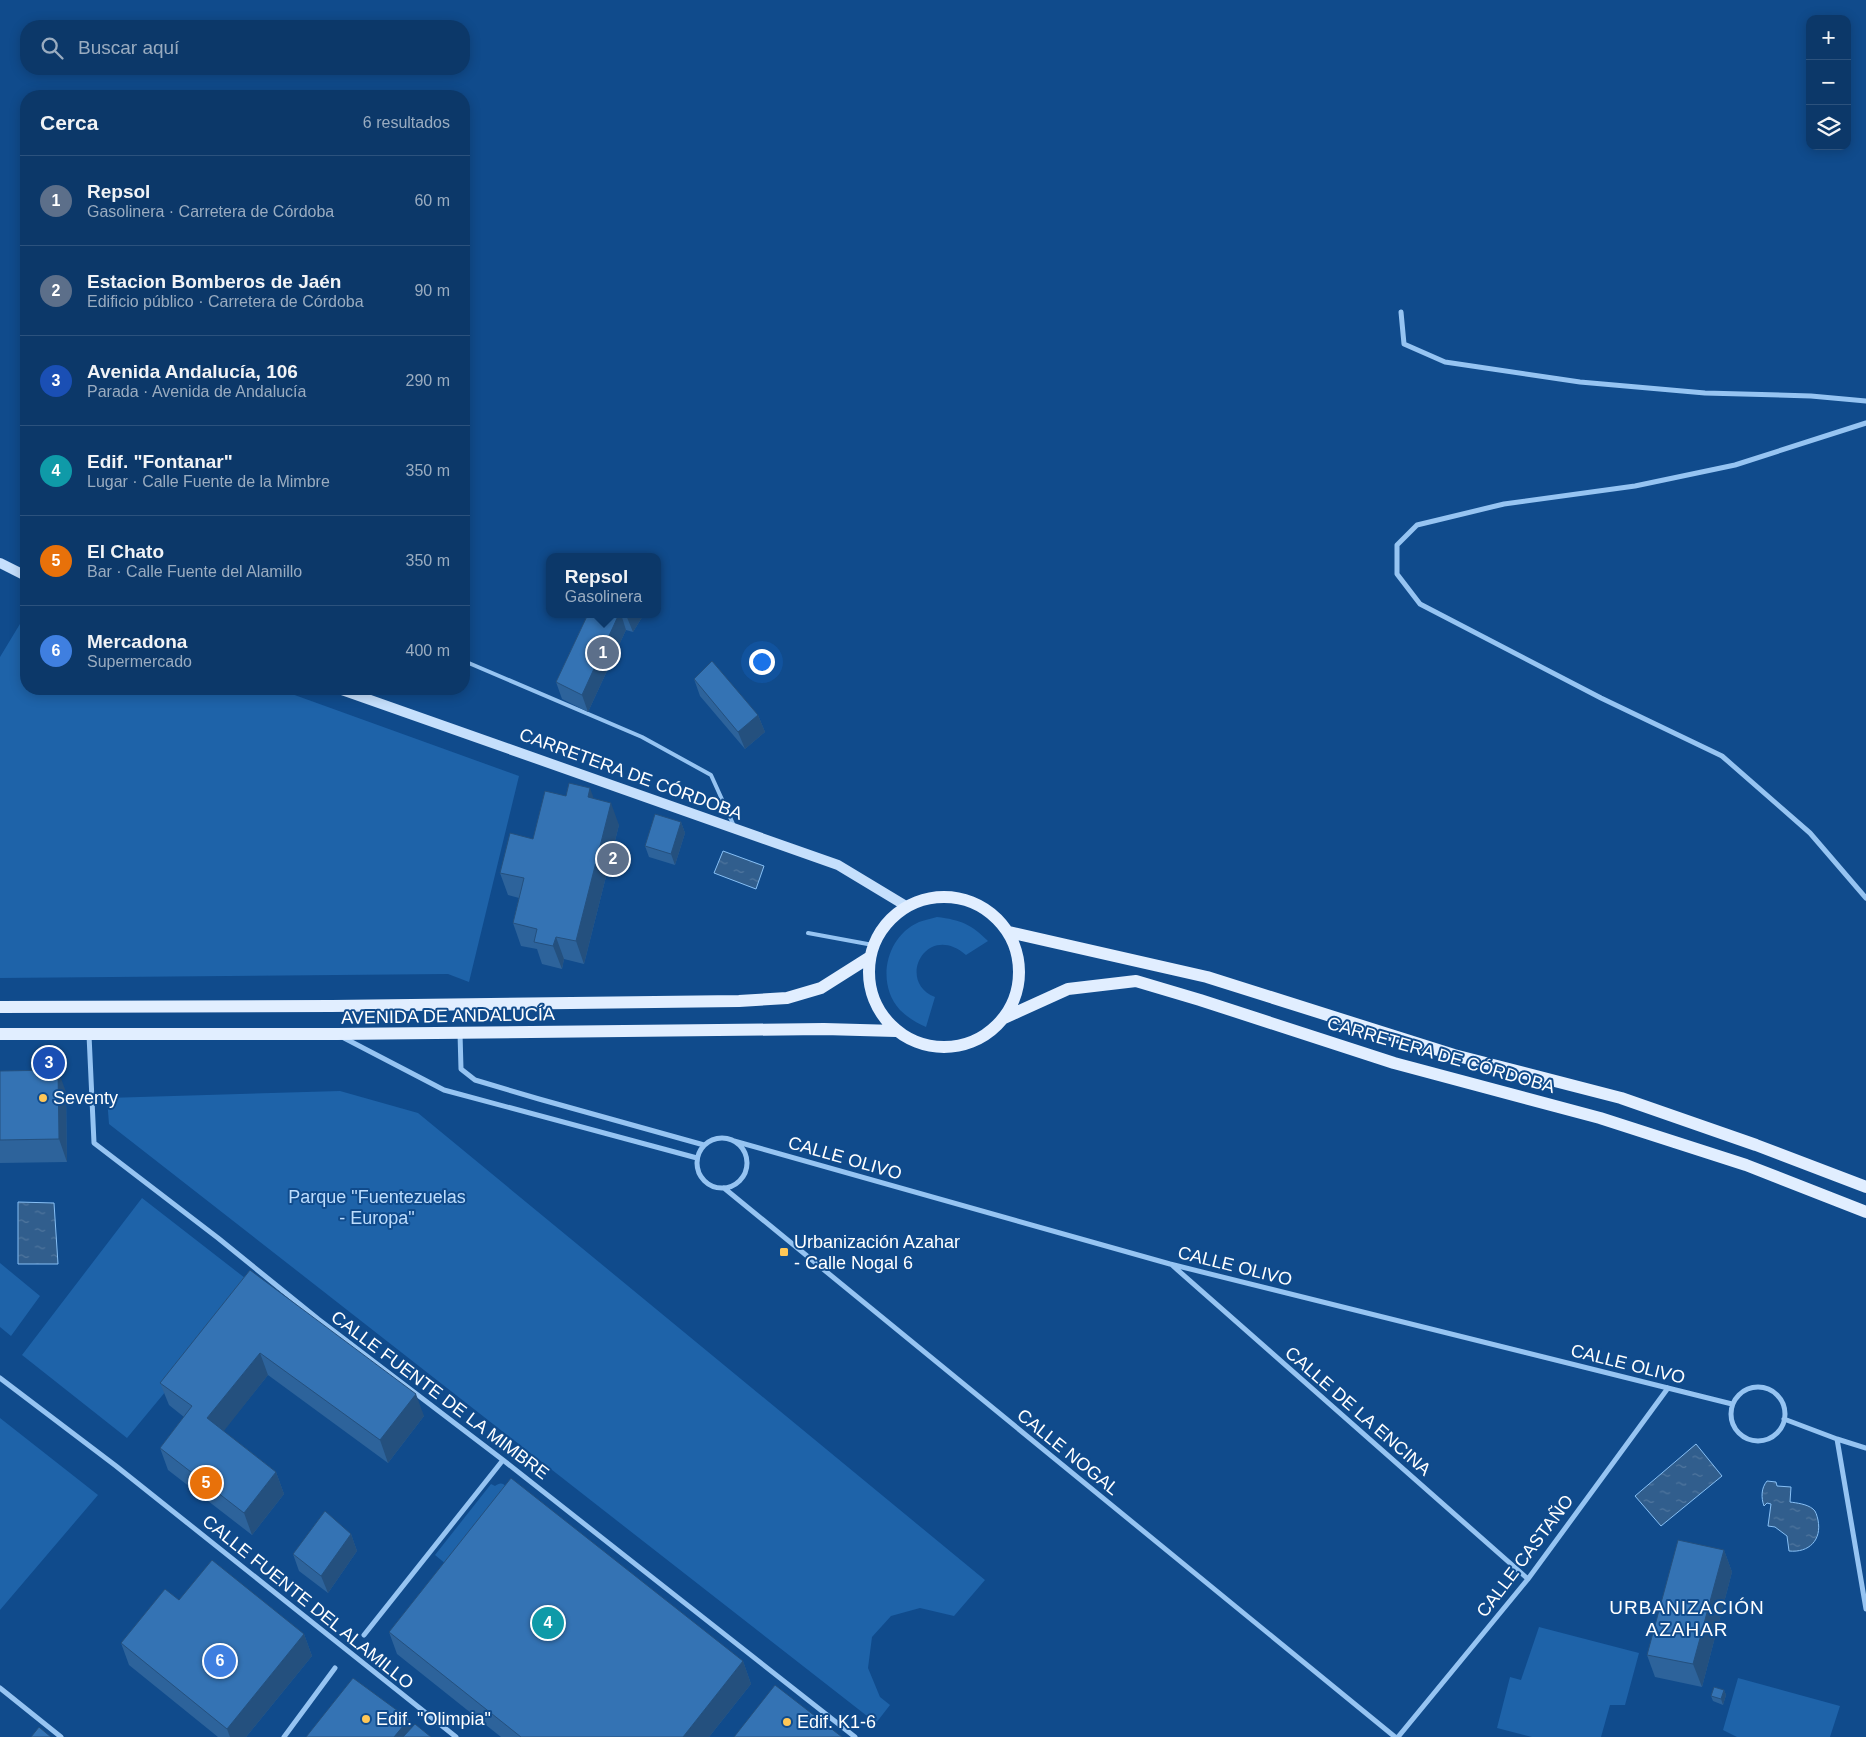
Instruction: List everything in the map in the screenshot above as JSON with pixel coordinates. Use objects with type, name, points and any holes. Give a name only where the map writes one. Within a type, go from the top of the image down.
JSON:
[{"type":"main road","points":[[0,563],[20,573]]},
{"type":"main road","name":"CARRETERA DE CÓRDOBA","points":[[356,695],[838,865],[906,906]]},
{"type":"main road","points":[[951,896],[974,902],[994,914],[1009,932],[1018,953],[1020,976],[1016,998],[1004,1018],[987,1034],[965,1045],[941,1048],[917,1043],[896,1031],[880,1013],[870,992],[868,968],[871,951],[886,922],[906,906],[928,898],[951,896]]},
{"type":"main road","name":"CARRETERA DE CÓRDOBA","points":[[1009,932],[1207,977],[1454,1055],[1621,1098],[1756,1145],[1866,1187]]},
{"type":"main road","name":"AVENIDA DE ANDALUCÍA","points":[[0,1007],[342,1006],[787,998],[821,988],[871,951]]},
{"type":"main road","name":"CARRETERA DE CÓRDOBA","points":[[1004,1018],[1068,989],[1136,981],[1394,1063],[1600,1118],[1746,1165],[1866,1212]]},
{"type":"main road","name":"AVENIDA DE ANDALUCÍA","points":[[0,1034],[337,1034],[824,1029],[896,1031]]},
{"type":"street","points":[[1401,312],[1404,344],[1445,362],[1580,382],[1706,393],[1811,396],[1866,401]]},
{"type":"street","points":[[1866,422],[1735,465],[1635,486],[1504,504],[1417,525],[1397,545],[1397,574],[1420,604],[1601,698],[1722,756],[1810,833],[1866,898]]},
{"type":"street","points":[[460,1033],[461,1069],[475,1080],[704,1145]]},
{"type":"street","name":"CALLE FUENTE DE LA MIMBRE","points":[[89,1034],[94,1143],[856,1737]]},
{"type":"street","points":[[337,1034],[444,1090],[697,1158]]},
{"type":"street","points":[[718,1138],[734,1141],[745,1153],[747,1168],[739,1182],[724,1188],[709,1185],[699,1174],[697,1158],[699,1151],[704,1145],[718,1138]]},
{"type":"street","name":"CALLE OLIVO","points":[[734,1141],[1170,1264],[1732,1404]]},
{"type":"street","name":"CALLE NOGAL","points":[[724,1188],[1396,1737]]},
{"type":"street","name":"CALLE DE LA ENCINA","points":[[1170,1264],[1528,1579]]},
{"type":"street","name":"CALLE FUENTE DEL ALAMILLO","points":[[0,1378],[116,1466],[456,1737]]},
{"type":"street","points":[[1760,1387],[1769,1390],[1782,1402],[1784,1419],[1775,1434],[1768,1439],[1750,1440],[1736,1430],[1732,1422],[1732,1404],[1744,1391],[1760,1387]]},
{"type":"street","name":"CALLE CASTAÑO","points":[[1396,1737],[1528,1579],[1668,1388]]},
{"type":"street","points":[[1784,1419],[1866,1448]]},
{"type":"street","points":[[1837,1439],[1866,1609]]},
{"type":"street","points":[[364,1635],[503,1460]]},
{"type":"street","points":[[284,1737],[335,1668]]},
{"type":"street","points":[[778,1687],[784,1680]]},
{"type":"street","points":[[0,1688],[61,1737]]},
{"type":"lane","points":[[470,664],[642,737],[711,775],[736,830]]},
{"type":"lane","points":[[808,933],[871,951]]},
{"type":"green space","points":[[20,624],[20,695],[295,695],[519,776],[469,982],[448,974],[0,978],[0,657]]},
{"type":"green space","points":[[937,917],[965,924],[976,930],[988,941],[966,955],[952,946],[939,945],[929,949],[921,957],[917,968],[917,979],[923,989],[935,997],[926,1027],[900,1010],[888,987],[886,975],[888,962],[898,938],[907,929],[919,922]]},
{"type":"green space","name":"Parque \"Fuentezuelas - Europa\"","points":[[340,1091],[418,1113],[985,1580],[954,1616],[920,1608],[891,1616],[872,1637],[868,1668],[880,1697],[890,1705],[876,1723],[109,1124],[107,1098]]},
{"type":"green space","points":[[142,1198],[254,1285],[127,1438],[22,1355]]},
{"type":"green space","points":[[0,1263],[40,1296],[11,1336],[0,1327]]},
{"type":"green space","points":[[0,1418],[98,1495],[0,1610]]},
{"type":"green space","points":[[491,1484],[495,1486],[502,1484],[506,1487],[452,1569],[435,1555]]},
{"type":"green space","points":[[1539,1627],[1639,1653],[1625,1705],[1610,1705],[1601,1737],[1532,1737],[1497,1728],[1510,1677],[1521,1680]]},
{"type":"green space","points":[[1738,1678],[1840,1706],[1830,1737],[1737,1737],[1723,1730]]},
{"type":"water","points":[[723,851],[764,866],[756,889],[714,873]]},
{"type":"water","points":[[18,1202],[54,1203],[58,1264],[18,1264]]},
{"type":"water","points":[[1696,1444],[1722,1476],[1661,1526],[1635,1496]]},
{"type":"water","points":[[1767,1481],[1776,1482],[1777,1486],[1791,1487],[1790,1502],[1811,1507],[1815,1511],[1819,1527],[1818,1534],[1812,1544],[1803,1550],[1789,1551],[1787,1536],[1775,1527],[1768,1526],[1771,1504],[1767,1503],[1764,1506],[1762,1496]]},
{"type":"building","points":[[586,618],[617,618],[582,695],[556,682]]},
{"type":"building","points":[[712,661],[758,715],[738,732],[694,679]]},
{"type":"building","points":[[569,783],[590,788],[588,797],[611,803],[576,941],[556,937],[553,946],[534,942],[537,929],[513,923],[524,878],[500,873],[510,833],[533,839],[545,791],[566,796]]},
{"type":"building","points":[[655,814],[681,822],[671,854],[645,846]]},
{"type":"building","points":[[58,1070],[59,1139],[0,1140],[0,1071]]},
{"type":"building","points":[[250,1270],[416,1394],[380,1440],[260,1353],[207,1418],[276,1472],[244,1513],[160,1448],[192,1406],[160,1383]]},
{"type":"building","points":[[511,1478],[743,1661],[683,1737],[521,1737],[389,1632]]},
{"type":"building","points":[[325,1511],[351,1534],[321,1576],[293,1554]]},
{"type":"building","points":[[1678,1540],[1724,1550],[1693,1664],[1647,1655]]},
{"type":"building","points":[[212,1560],[304,1634],[227,1729],[121,1643],[165,1589],[179,1600]]},
{"type":"building","points":[[353,1678],[409,1719],[394,1737],[306,1737]]},
{"type":"building","points":[[775,1685],[842,1737],[734,1737]]},
{"type":"building","points":[[1714,1687],[1724,1690],[1721,1699],[1711,1696]]},
{"type":"building","points":[[415,1724],[431,1737],[403,1737]]},
{"type":"building","points":[[39,1727],[51,1737],[31,1737]]},
{"type":"place","name":"Repsol","points":[[603,653]]},
{"type":"place","name":"Estacion Bomberos de Jaén","points":[[613,859]]},
{"type":"place","name":"Avenida Andalucía, 106","points":[[49,1063]]},
{"type":"place","name":"Seventy","points":[[43,1098]]},
{"type":"place","name":"Urbanización Azahar - Calle Nogal 6","points":[[784,1252]]},
{"type":"place","name":"El Chato","points":[[206,1483]]},
{"type":"place","name":"Edif. \"Fontanar\"","points":[[548,1623]]},
{"type":"place","name":"Mercadona","points":[[220,1661]]},
{"type":"place","name":"Edif. \"Olimpia\"","points":[[366,1719]]},
{"type":"place","name":"Edif. K1-6","points":[[787,1722]]},
{"type":"district","name":"URBANIZACIÓN AZAHAR","points":[[1687,1618]]}]
